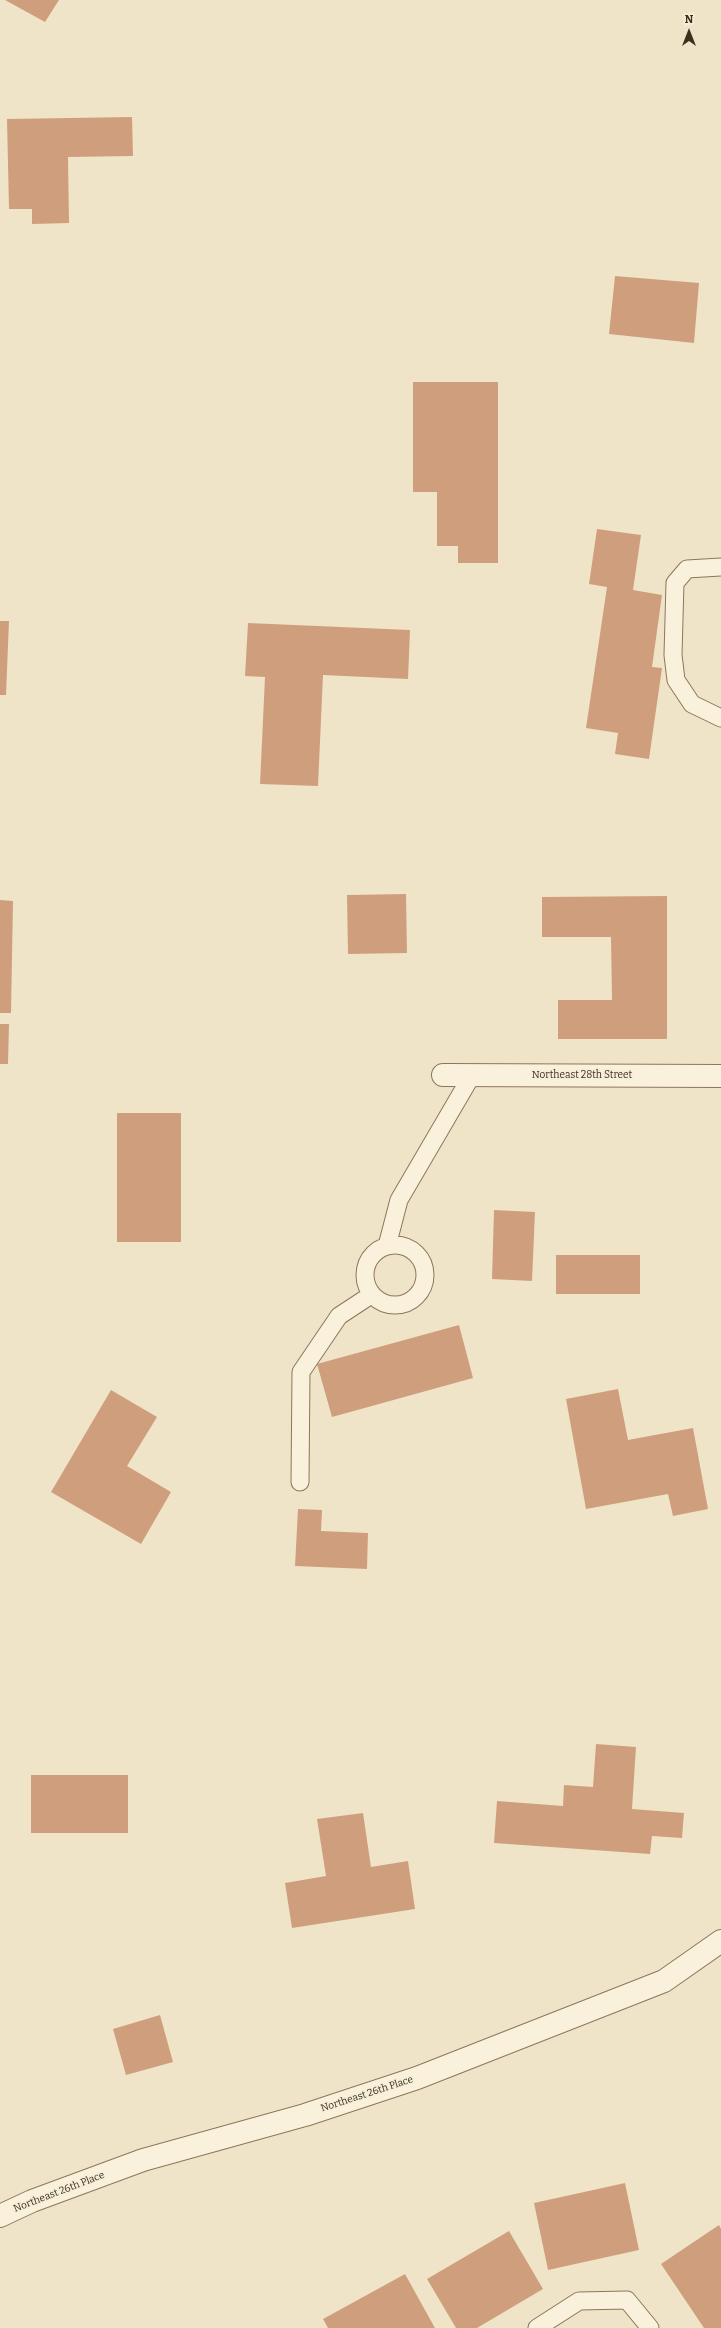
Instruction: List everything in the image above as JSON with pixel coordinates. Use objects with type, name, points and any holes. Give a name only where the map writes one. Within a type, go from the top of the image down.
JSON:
[{"type":"street","name":"Northeast 28th Street","points":[[443,1075],[721,1076]]},
{"type":"street","name":"Northeast 26th Place","points":[[0,2216],[32,2201],[143,2160],[305,2115],[417,2078],[664,1981],[721,1941]]},
{"type":"lane","points":[[721,567],[687,570],[675,583],[673,655],[676,680],[692,704],[721,718]]},
{"type":"lane","points":[[387,1246],[398,1200],[472,1075]]},
{"type":"lane","points":[[387,1246],[402,1246],[416,1252],[425,1270],[422,1289],[408,1302],[398,1305],[388,1305],[371,1295],[364,1276],[370,1257],[378,1249],[387,1246]]},
{"type":"lane","points":[[300,1482],[301,1372],[339,1316],[371,1295]]},
{"type":"lane","points":[[537,2328],[579,2301],[627,2300],[650,2328]]},
{"type":"building","points":[[5,0],[59,0],[45,22]]},
{"type":"building","points":[[132,117],[133,156],[68,157],[69,223],[32,224],[32,209],[9,209],[7,119]]},
{"type":"building","points":[[615,276],[699,283],[694,343],[609,334]]},
{"type":"building","points":[[413,382],[498,382],[498,563],[458,563],[458,546],[437,546],[437,492],[413,492]]},
{"type":"building","points":[[597,529],[641,535],[633,590],[662,595],[652,667],[662,668],[649,759],[615,754],[618,733],[586,728],[607,587],[589,584]]},
{"type":"building","points":[[0,621],[9,621],[6,695],[0,695]]},
{"type":"building","points":[[248,623],[410,630],[408,679],[323,675],[318,786],[260,784],[265,677],[245,676]]},
{"type":"building","points":[[406,894],[407,953],[348,954],[347,895]]},
{"type":"building","points":[[667,896],[667,1039],[558,1039],[558,1000],[612,1000],[611,937],[542,937],[542,897]]},
{"type":"building","points":[[0,900],[13,901],[11,1013],[0,1013]]},
{"type":"building","points":[[0,1024],[9,1024],[8,1064],[0,1064]]},
{"type":"building","points":[[117,1113],[181,1113],[181,1242],[117,1242]]},
{"type":"building","points":[[494,1210],[535,1212],[532,1281],[492,1279]]},
{"type":"building","points":[[556,1255],[640,1255],[640,1294],[556,1294]]},
{"type":"building","points":[[459,1325],[473,1378],[332,1417],[317,1364]]},
{"type":"building","points":[[618,1389],[628,1440],[693,1428],[708,1509],[673,1516],[668,1494],[586,1509],[566,1399]]},
{"type":"building","points":[[111,1390],[157,1417],[127,1466],[171,1492],[141,1544],[51,1492]]},
{"type":"building","points":[[298,1509],[322,1510],[321,1531],[368,1533],[367,1569],[295,1566]]},
{"type":"building","points":[[596,1744],[636,1747],[632,1809],[684,1813],[682,1838],[652,1836],[650,1854],[494,1843],[497,1801],[563,1806],[564,1785],[593,1787]]},
{"type":"building","points":[[31,1775],[128,1775],[128,1833],[31,1833]]},
{"type":"building","points":[[363,1813],[371,1867],[408,1861],[415,1909],[292,1928],[285,1883],[326,1876],[317,1819]]},
{"type":"building","points":[[160,2015],[173,2062],[126,2075],[113,2029]]},
{"type":"building","points":[[625,2183],[639,2250],[548,2270],[534,2203]]},
{"type":"building","points":[[719,2225],[721,2229],[721,2328],[704,2328],[661,2264]]},
{"type":"building","points":[[509,2231],[543,2289],[477,2328],[456,2328],[427,2279]]},
{"type":"building","points":[[405,2274],[435,2328],[328,2328],[323,2319]]}]
